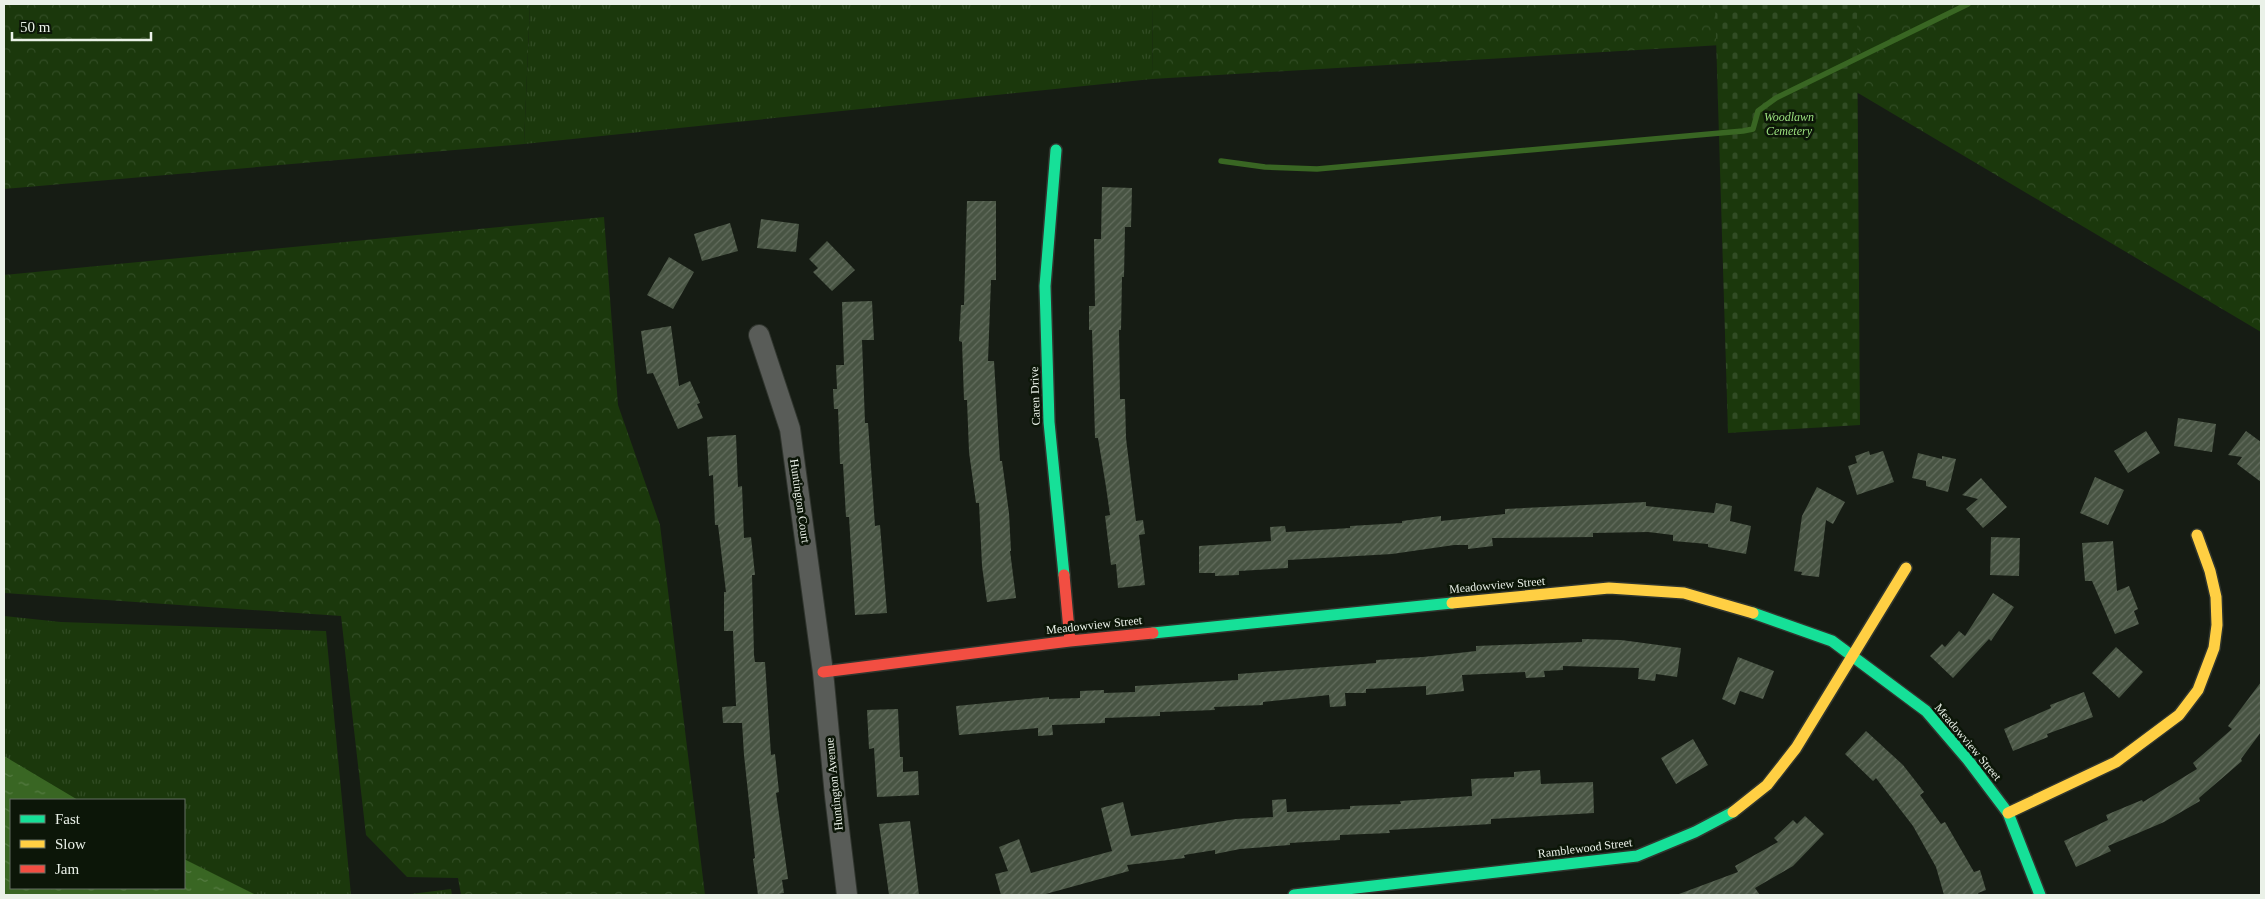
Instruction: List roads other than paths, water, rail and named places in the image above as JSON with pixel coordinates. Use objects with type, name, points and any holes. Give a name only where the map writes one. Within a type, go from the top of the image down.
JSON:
[{"type":"street","name":"Caren Drive","points":[[1056,150],[1046,286],[1049,422],[1070,641]]},
{"type":"street","name":"Huntington Court","points":[[759,335],[790,429],[823,672]]},
{"type":"street","points":[[2008,813],[2116,762],[2179,715],[2198,690],[2214,648],[2217,624],[2216,598],[2210,571],[2197,535]]},
{"type":"street","name":"Ramblewood Street","points":[[1294,895],[1637,856],[1695,832],[1729,815],[1768,784],[1796,748],[1853,658],[1906,568]]},
{"type":"street","name":"Meadowview Street","points":[[823,672],[1070,641],[1609,588],[1684,593],[1739,608],[1832,642],[1926,711],[1968,760],[2008,813],[2040,895]]},
{"type":"street","name":"Huntington Avenue","points":[[823,672],[847,895]]},
{"type":"water","points":[[4,756],[76,799],[10,799],[10,889],[185,889],[185,860],[256,895],[4,895]]},
{"type":"waterway","points":[[1221,161],[1265,167],[1317,169],[1753,129],[1758,111],[1776,98],[1968,4]]},
{"type":"park label","name":"Woodlawn Cemetery","points":[[1789,124]]}]
